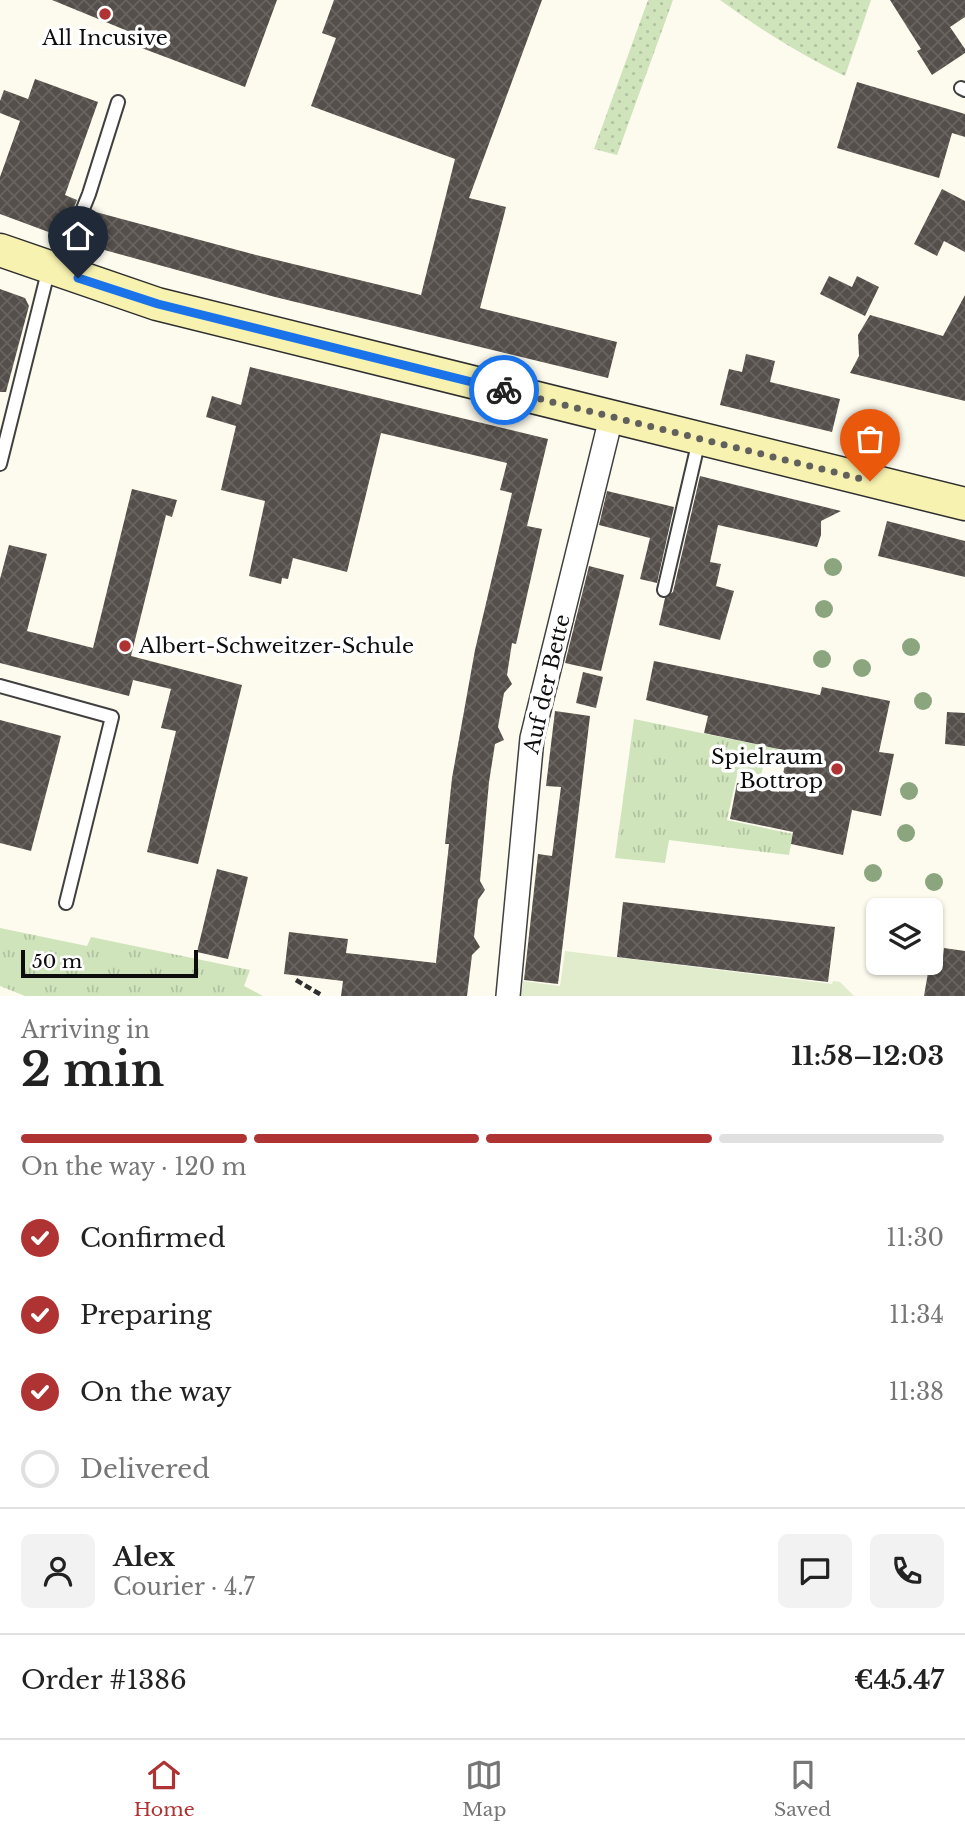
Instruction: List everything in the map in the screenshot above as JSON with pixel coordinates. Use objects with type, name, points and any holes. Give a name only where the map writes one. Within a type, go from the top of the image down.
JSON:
[{"type":"main road","points":[[0,250],[158,304],[965,504]]},
{"type":"street","name":"Auf der Bette","points":[[508,996],[532,738],[611,418]]},
{"type":"lane","points":[[0,464],[54,270],[89,194],[118,102]]},
{"type":"lane","points":[[664,590],[700,439]]},
{"type":"lane","points":[[0,686],[112,717],[66,903]]},
{"type":"path","points":[[296,980],[323,996]]},
{"type":"green space","points":[[648,0],[673,0],[617,155],[594,149]]},
{"type":"green space","points":[[720,0],[871,0],[845,76],[781,41]]},
{"type":"green space","points":[[634,719],[779,749],[765,759],[761,775],[738,771],[727,820],[793,834],[789,855],[669,840],[665,863],[615,858]]},
{"type":"green space","points":[[0,928],[87,946],[91,937],[250,970],[244,986],[263,996],[25,996],[0,986]]},
{"type":"green space","points":[[565,951],[832,984],[833,981],[840,982],[854,996],[521,996],[523,981],[560,986]]},
{"type":"building","points":[[52,0],[277,0],[245,87],[131,44],[135,34]]},
{"type":"building","points":[[334,0],[542,0],[469,198],[506,207],[480,308],[617,342],[608,378],[275,297],[79,243],[92,211],[421,295],[455,159],[311,106],[336,38],[322,33]]},
{"type":"building","points":[[890,0],[965,0],[965,17],[950,27],[965,53],[932,75],[917,51],[921,49]]},
{"type":"building","points":[[35,79],[98,102],[65,195],[77,200],[62,237],[0,214],[0,177],[20,121],[0,113],[0,101],[4,90],[28,99]]},
{"type":"building","points":[[857,82],[965,114],[965,137],[952,133],[939,178],[837,148]]},
{"type":"building","points":[[942,189],[965,201],[965,252],[944,241],[937,256],[914,244]]},
{"type":"building","points":[[829,276],[852,287],[857,276],[879,287],[865,316],[820,294]]},
{"type":"building","points":[[0,289],[25,298],[29,306],[6,392],[0,392]]},
{"type":"building","points":[[965,295],[965,401],[850,373],[859,356],[858,335],[870,315],[943,336]]},
{"type":"building","points":[[746,354],[775,361],[770,382],[840,399],[832,432],[720,405],[729,369],[742,372]]},
{"type":"building","points":[[250,367],[548,439],[527,526],[542,529],[516,644],[512,643],[507,675],[512,684],[504,693],[498,727],[504,740],[495,744],[489,782],[480,881],[485,890],[478,900],[474,937],[480,947],[472,955],[467,996],[341,996],[343,981],[284,974],[289,932],[348,939],[346,953],[436,963],[449,844],[445,844],[452,778],[475,650],[512,493],[500,490],[507,463],[381,433],[347,572],[293,558],[288,579],[282,578],[281,584],[249,576],[265,501],[221,490],[236,426],[206,417],[212,396],[241,405]]},
{"type":"building","points":[[700,476],[841,511],[821,521],[821,535],[817,547],[718,525],[710,562],[721,564],[716,586],[734,591],[720,640],[659,625],[665,598],[673,592]]},
{"type":"building","points":[[132,489],[177,500],[172,517],[166,515],[131,656],[242,685],[198,864],[147,852],[176,731],[161,728],[171,689],[133,680],[129,696],[0,663],[0,579],[9,545],[47,554],[27,631],[93,648]]},
{"type":"building","points":[[607,491],[674,507],[657,583],[640,579],[650,538],[599,525]]},
{"type":"building","points":[[887,521],[965,541],[965,577],[878,556]]},
{"type":"building","points":[[589,566],[624,575],[601,671],[565,663]]},
{"type":"building","name":"Spielraum Bottrop","points":[[654,661],[820,695],[822,687],[890,701],[879,752],[894,754],[881,816],[852,810],[843,855],[791,844],[793,832],[730,819],[737,783],[779,792],[788,751],[704,733],[708,716],[646,700]]},
{"type":"building","points":[[583,672],[603,677],[596,708],[576,703]]},
{"type":"building","points":[[555,711],[590,716],[558,984],[524,980],[538,854],[552,856],[561,787],[546,786]]},
{"type":"building","points":[[947,712],[965,713],[965,746],[945,744]]},
{"type":"building","points":[[0,720],[61,736],[31,851],[0,843]]},
{"type":"building","points":[[217,869],[248,877],[228,959],[197,952]]},
{"type":"building","points":[[623,902],[835,927],[828,982],[617,957]]},
{"type":"building","points":[[944,948],[965,951],[965,996],[924,996],[928,975],[943,975]]},
{"type":"way so far","points":[[504,390],[870,481]]},
{"type":"place","name":"All Incusive","points":[[105,14]]},
{"type":"place","name":"Albert-Schweitzer-Schule","points":[[125,646]]},
{"type":"place","name":"Spielraum Bottrop","points":[[837,769]]},
{"type":"route","points":[[78,278],[158,304],[504,390]]}]
